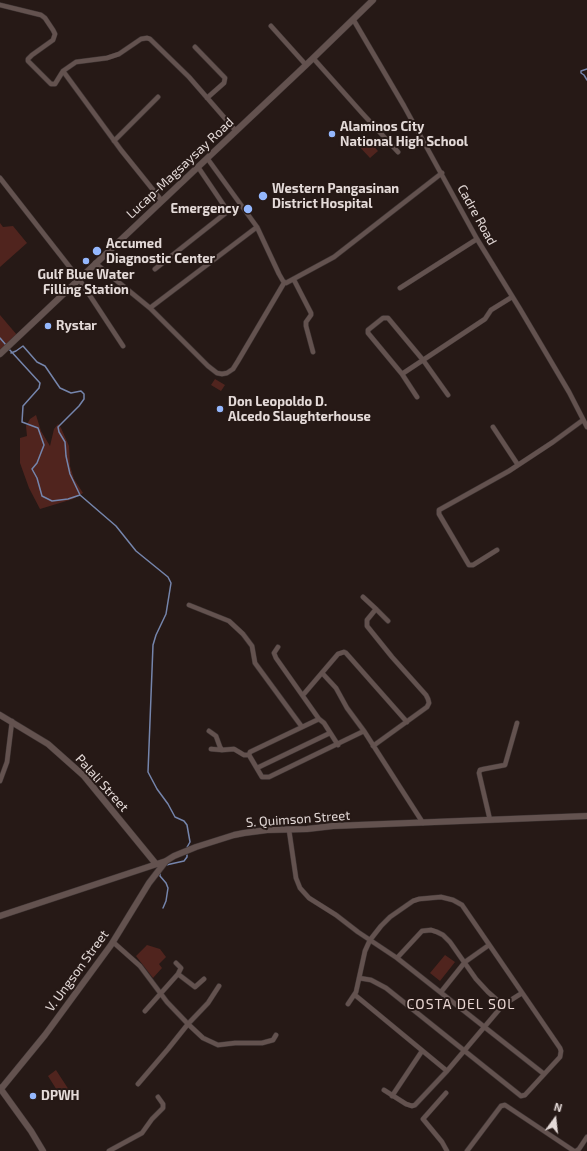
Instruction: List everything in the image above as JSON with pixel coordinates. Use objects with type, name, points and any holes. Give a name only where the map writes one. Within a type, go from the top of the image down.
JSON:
[{"type":"street","name":"Lucap-Magsaysay Road","points":[[1,353],[236,130],[306,66],[373,0]]},
{"type":"street","points":[[0,5],[38,14],[45,18],[53,30],[55,38],[29,57],[28,61],[51,84],[55,84],[63,72],[76,62],[107,58],[119,54],[141,39],[147,38],[150,39],[189,77],[236,130]]},
{"type":"street","name":"Cadre Road","points":[[353,19],[442,173],[477,239],[569,392],[587,427]]},
{"type":"street","points":[[271,26],[306,66]]},
{"type":"street","points":[[195,47],[225,78],[224,83],[207,98]]},
{"type":"street","points":[[313,58],[398,152]]},
{"type":"street","points":[[63,72],[114,141],[162,201]]},
{"type":"street","points":[[114,141],[158,97]]},
{"type":"street","points":[[208,158],[256,227],[284,282]]},
{"type":"street","points":[[156,269],[227,212],[198,167]]},
{"type":"street","points":[[284,282],[288,283],[294,280],[334,257],[442,173]]},
{"type":"street","points":[[0,178],[79,279],[123,346]]},
{"type":"street","points":[[150,308],[256,227]]},
{"type":"street","points":[[400,288],[477,239]]},
{"type":"street","points":[[95,263],[150,308],[208,366],[217,373],[222,374],[233,369],[284,282]]},
{"type":"street","points":[[294,280],[311,313],[306,322],[306,326],[313,352]]},
{"type":"street","points":[[402,374],[485,319],[491,310],[512,297]]},
{"type":"street","points":[[417,397],[402,374],[368,332],[368,330],[383,318],[388,318],[423,360],[448,395]]},
{"type":"street","points":[[497,550],[473,565],[468,565],[438,512],[441,508],[518,465],[583,420]]},
{"type":"street","points":[[492,427],[518,465]]},
{"type":"street","points":[[364,597],[388,621]]},
{"type":"street","points":[[189,605],[229,621],[240,631],[252,646],[255,663],[302,727]]},
{"type":"street","points":[[374,746],[407,722],[429,703],[428,699],[367,626],[367,620],[376,609]]},
{"type":"street","points":[[278,647],[274,653],[276,658],[319,719],[324,723],[338,745]]},
{"type":"street","points":[[303,695],[323,674],[338,654],[342,652],[346,653],[407,722]]},
{"type":"street","points":[[323,674],[336,688],[347,708],[374,746],[423,823]]},
{"type":"street","name":"Palali Street","points":[[0,715],[48,744],[84,776],[94,786],[156,864]]},
{"type":"street","points":[[249,755],[252,751],[319,719]]},
{"type":"street","points":[[0,781],[7,762],[12,721]]},
{"type":"street","points":[[490,820],[479,773],[480,770],[506,764],[517,723]]},
{"type":"street","points":[[209,731],[216,736],[222,750]]},
{"type":"street","points":[[249,755],[262,777],[266,778],[338,745],[364,731]]},
{"type":"street","points":[[257,768],[330,733]]},
{"type":"street","points":[[211,750],[234,749],[244,755],[249,755]]},
{"type":"street","name":"S. Quimson Street","points":[[0,916],[166,861],[174,856],[234,835],[267,830],[289,830],[333,826],[587,816]]},
{"type":"street","points":[[289,830],[296,878],[300,888],[309,898],[398,958],[544,1074]]},
{"type":"street","name":"V. Ungson Street","points":[[0,1089],[45,1035],[113,942],[149,883],[166,861]]},
{"type":"street","points":[[348,1004],[355,995],[362,957],[370,940],[381,926],[407,904],[419,899],[441,897],[453,900],[462,906],[561,1050],[560,1057],[525,1096],[521,1096],[386,988],[371,980],[359,978]]},
{"type":"street","points":[[398,958],[422,931],[431,930],[443,935],[450,942],[476,979],[503,1005]]},
{"type":"street","points":[[113,942],[140,966],[160,994],[203,1038],[218,1045],[235,1043],[262,1043],[272,1040],[276,1035]]},
{"type":"street","points":[[441,992],[465,962],[489,945]]},
{"type":"street","points":[[145,1011],[178,974],[180,968],[176,963]]},
{"type":"street","points":[[178,974],[195,986],[204,979]]},
{"type":"street","points":[[138,1084],[168,1050],[188,1024],[208,1003],[219,986]]},
{"type":"street","points":[[384,1090],[406,1104],[412,1106],[419,1102],[447,1071],[483,1026],[503,1005],[522,993]]},
{"type":"street","points":[[355,995],[447,1071]]},
{"type":"street","points":[[392,1096],[422,1051]]},
{"type":"street","points":[[0,1089],[31,1131],[43,1151]]},
{"type":"street","points":[[446,1093],[423,1119],[442,1142],[447,1151]]},
{"type":"street","points":[[109,1151],[142,1133],[152,1119],[163,1108],[163,1104],[158,1097]]},
{"type":"street","points":[[468,1151],[501,1106],[506,1105],[522,1118],[575,1151],[579,1149],[587,1137]]},
{"type":"shaded area","points":[[364,136],[378,151],[370,158],[356,143]]},
{"type":"shaded area","points":[[0,223],[3,227],[13,226],[27,243],[0,267]]},
{"type":"shaded area","points":[[0,315],[17,335],[0,350]]},
{"type":"shaded area","points":[[215,379],[225,385],[221,391],[211,385]]},
{"type":"shaded area","points":[[36,415],[41,431],[50,446],[54,429],[58,424],[61,428],[69,446],[70,466],[74,479],[83,493],[73,499],[40,509],[29,488],[20,463],[20,438],[27,436],[26,426],[30,419]]},
{"type":"shaded area","points":[[147,945],[160,949],[166,957],[159,964],[162,968],[153,978],[136,956]]},
{"type":"shaded area","points":[[445,955],[455,962],[440,981],[430,973]]},
{"type":"shaded area","points":[[56,1070],[69,1090],[60,1095],[48,1076]]},
{"type":"waterway","points":[[587,69],[581,71],[587,80]]},
{"type":"waterway","points":[[0,338],[6,345]]},
{"type":"waterway","points":[[11,353],[23,346],[37,362],[45,366],[60,388],[71,393],[81,391],[84,394],[84,399],[79,406],[58,427],[59,432],[65,442],[70,474],[80,495]]},
{"type":"waterway","points":[[8,348],[40,383],[39,388],[23,406],[22,422],[38,428],[44,445],[37,463],[32,469],[37,478],[42,496],[52,501],[68,499],[80,495],[116,526],[136,551],[168,577],[171,583],[166,614],[153,645],[148,772],[175,817],[184,821],[187,825],[190,842],[186,849]]},
{"type":"waterway","points":[[166,865],[184,861],[187,855]]},
{"type":"waterway","points":[[160,872],[160,876],[168,888],[166,901],[163,908]]},
{"type":"place","name":"Alaminos City National High School","points":[[332,134]]},
{"type":"place","name":"Western Pangasinan District Hospital","points":[[263,196]]},
{"type":"place","name":"Emergency","points":[[248,209]]},
{"type":"place","name":"Accumed Diagnostic Center","points":[[97,251]]},
{"type":"place","name":"Gulf Blue Water Filling Station","points":[[86,261]]},
{"type":"place","name":"Rystar","points":[[48,326]]},
{"type":"place","name":"Don Leopoldo D. Alcedo Slaughterhouse","points":[[220,409]]},
{"type":"place","name":"DPWH","points":[[33,1096]]},
{"type":"district","name":"COSTA DEL SOL","points":[[461,1004]]}]
